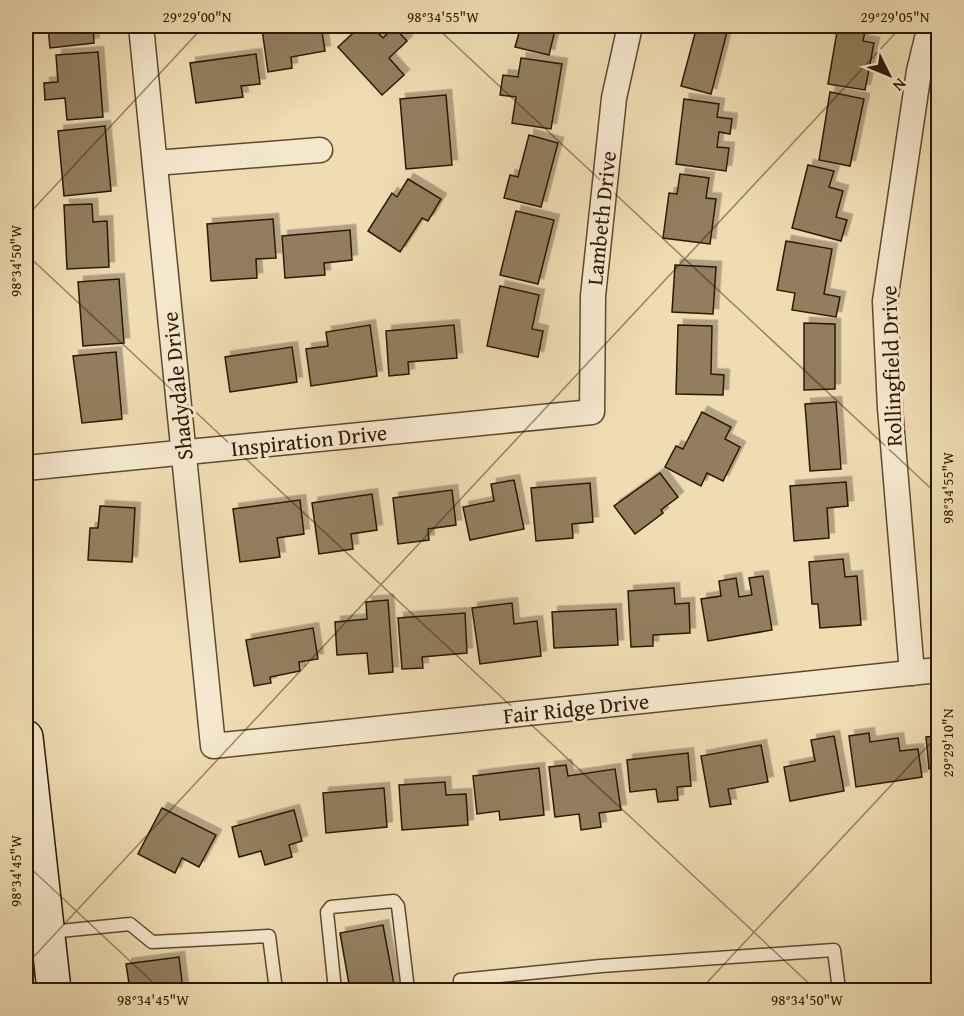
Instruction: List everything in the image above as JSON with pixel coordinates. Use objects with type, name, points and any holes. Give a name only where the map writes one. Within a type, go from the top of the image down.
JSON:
[{"type":"main road","points":[[26,737],[39,897],[48,932],[54,990]]},
{"type":"street","name":"Shadydale Drive","points":[[141,26],[213,746]]},
{"type":"street","name":"Lambeth Drive","points":[[592,412],[592,296],[614,98],[630,26]]},
{"type":"street","name":"Rollingfield Drive","points":[[912,673],[890,408],[885,301],[919,72],[930,26]]},
{"type":"street","points":[[155,163],[320,150]]},
{"type":"street","name":"Inspiration Drive","points":[[26,468],[592,412]]},
{"type":"street","name":"Fair Ridge Drive","points":[[213,746],[939,670]]},
{"type":"lane","points":[[335,990],[327,912],[331,907],[394,901],[398,906],[408,990]]},
{"type":"lane","points":[[48,932],[130,924],[152,942],[269,936],[276,990]]},
{"type":"lane","points":[[461,990],[460,980],[601,966],[834,950],[839,990]]},
{"type":"building","points":[[48,26],[93,26],[94,43],[50,48]]},
{"type":"building","points":[[281,26],[321,26],[325,51],[291,57],[292,68],[268,72],[262,29]]},
{"type":"building","points":[[361,26],[371,26],[383,38],[394,27],[407,41],[389,58],[404,75],[382,95],[338,47]]},
{"type":"building","points":[[521,26],[556,26],[549,55],[515,47]]},
{"type":"building","points":[[697,26],[728,28],[711,94],[681,86]]},
{"type":"building","points":[[838,26],[866,26],[863,41],[874,43],[865,90],[828,84]]},
{"type":"building","points":[[98,52],[103,117],[67,120],[65,98],[45,100],[44,83],[58,82],[56,55]]},
{"type":"building","points":[[256,54],[260,84],[241,86],[243,97],[196,103],[190,63]]},
{"type":"building","points":[[521,58],[562,64],[551,129],[512,123],[516,97],[500,95],[503,75],[518,77]]},
{"type":"building","points":[[830,92],[864,99],[850,166],[819,160]]},
{"type":"building","points":[[446,95],[452,165],[406,169],[400,99]]},
{"type":"building","points":[[684,99],[719,104],[717,117],[732,119],[730,134],[719,132],[717,147],[729,148],[726,171],[676,164]]},
{"type":"building","points":[[105,126],[111,191],[64,196],[58,131]]},
{"type":"building","points":[[529,135],[558,143],[541,207],[504,198],[510,175],[518,177]]},
{"type":"building","points":[[808,165],[834,171],[829,187],[843,191],[836,217],[847,220],[841,241],[792,228]]},
{"type":"building","points":[[680,174],[709,178],[706,198],[716,199],[710,244],[663,238],[669,193],[677,194]]},
{"type":"building","points":[[408,179],[441,199],[428,221],[422,218],[400,252],[368,231],[392,193],[397,197]]},
{"type":"building","points":[[92,204],[93,222],[107,221],[109,267],[67,269],[64,205]]},
{"type":"building","points":[[516,211],[554,220],[538,284],[500,275]]},
{"type":"building","points":[[273,219],[276,258],[256,259],[257,278],[211,281],[207,224]]},
{"type":"building","points":[[350,230],[352,260],[324,263],[325,275],[285,278],[282,236]]},
{"type":"building","points":[[786,241],[832,249],[824,294],[840,297],[836,317],[792,310],[795,293],[777,290]]},
{"type":"building","points":[[675,265],[716,267],[713,314],[672,312]]},
{"type":"building","points":[[119,279],[124,343],[83,346],[78,282]]},
{"type":"building","points":[[500,286],[539,295],[532,329],[543,331],[538,357],[487,346]]},
{"type":"building","points":[[804,323],[835,324],[835,389],[804,390]]},
{"type":"building","points":[[370,325],[377,376],[311,386],[306,349],[328,346],[326,332]]},
{"type":"building","points":[[454,325],[457,358],[408,362],[409,374],[389,376],[386,331]]},
{"type":"building","points":[[678,325],[712,326],[711,374],[724,375],[723,395],[676,394]]},
{"type":"building","points":[[292,347],[297,382],[230,392],[225,357]]},
{"type":"building","points":[[116,352],[122,419],[82,423],[73,356]]},
{"type":"building","points":[[836,402],[841,469],[810,471],[805,404]]},
{"type":"building","points":[[702,412],[731,427],[725,439],[740,447],[723,481],[707,473],[701,486],[665,467],[676,446],[683,449]]},
{"type":"building","points":[[660,473],[678,497],[661,510],[663,513],[635,534],[614,506]]},
{"type":"building","points":[[514,480],[524,529],[470,540],[463,507],[494,501],[491,484]]},
{"type":"building","points":[[846,482],[848,506],[827,508],[829,538],[794,541],[790,486]]},
{"type":"building","points":[[590,483],[593,522],[572,524],[573,538],[536,541],[531,488]]},
{"type":"building","points":[[452,490],[456,525],[428,529],[429,540],[398,544],[393,498]]},
{"type":"building","points":[[372,494],[377,530],[351,534],[353,549],[319,554],[312,503]]},
{"type":"building","points":[[300,500],[304,534],[277,538],[280,557],[240,562],[233,509]]},
{"type":"building","points":[[100,506],[135,508],[132,562],[88,560],[90,528],[98,528]]},
{"type":"building","points":[[843,559],[845,577],[857,576],[861,625],[820,628],[818,604],[812,604],[809,562]]},
{"type":"building","points":[[763,576],[772,630],[708,641],[701,599],[721,596],[719,581],[736,578],[739,597],[752,595],[749,578]]},
{"type":"building","points":[[674,588],[675,604],[689,603],[690,633],[653,635],[653,646],[631,647],[628,591]]},
{"type":"building","points":[[388,600],[393,672],[369,674],[367,653],[337,655],[335,622],[367,619],[366,602]]},
{"type":"building","points":[[512,603],[514,624],[537,621],[541,656],[480,664],[472,608]]},
{"type":"building","points":[[616,609],[618,645],[554,648],[552,612]]},
{"type":"building","points":[[465,613],[467,653],[422,657],[423,668],[402,669],[398,618]]},
{"type":"building","points":[[313,628],[318,659],[299,662],[300,671],[270,677],[271,683],[254,686],[246,640]]},
{"type":"building","points":[[869,733],[870,742],[898,738],[900,751],[918,749],[922,777],[856,787],[849,736]]},
{"type":"building","points":[[834,736],[844,791],[790,801],[784,767],[815,761],[811,740]]},
{"type":"building","points":[[938,736],[938,768],[929,769],[926,737]]},
{"type":"building","points":[[761,745],[768,782],[728,789],[731,804],[710,807],[701,756]]},
{"type":"building","points":[[688,753],[691,786],[677,787],[678,800],[658,802],[656,789],[630,792],[627,760]]},
{"type":"building","points":[[566,765],[568,776],[615,769],[621,810],[599,813],[601,827],[581,830],[579,814],[555,817],[549,767]]},
{"type":"building","points":[[539,768],[544,815],[500,820],[499,811],[477,814],[473,776]]},
{"type":"building","points":[[445,782],[446,795],[466,794],[468,825],[402,830],[399,785]]},
{"type":"building","points":[[384,788],[387,827],[326,833],[323,793]]},
{"type":"building","points":[[162,808],[216,835],[199,867],[182,858],[175,873],[138,854]]},
{"type":"building","points":[[294,810],[302,841],[289,845],[292,857],[265,865],[261,851],[239,857],[232,827]]},
{"type":"building","points":[[383,925],[395,990],[350,990],[340,933]]},
{"type":"building","points":[[179,957],[183,990],[130,990],[126,964]]}]
